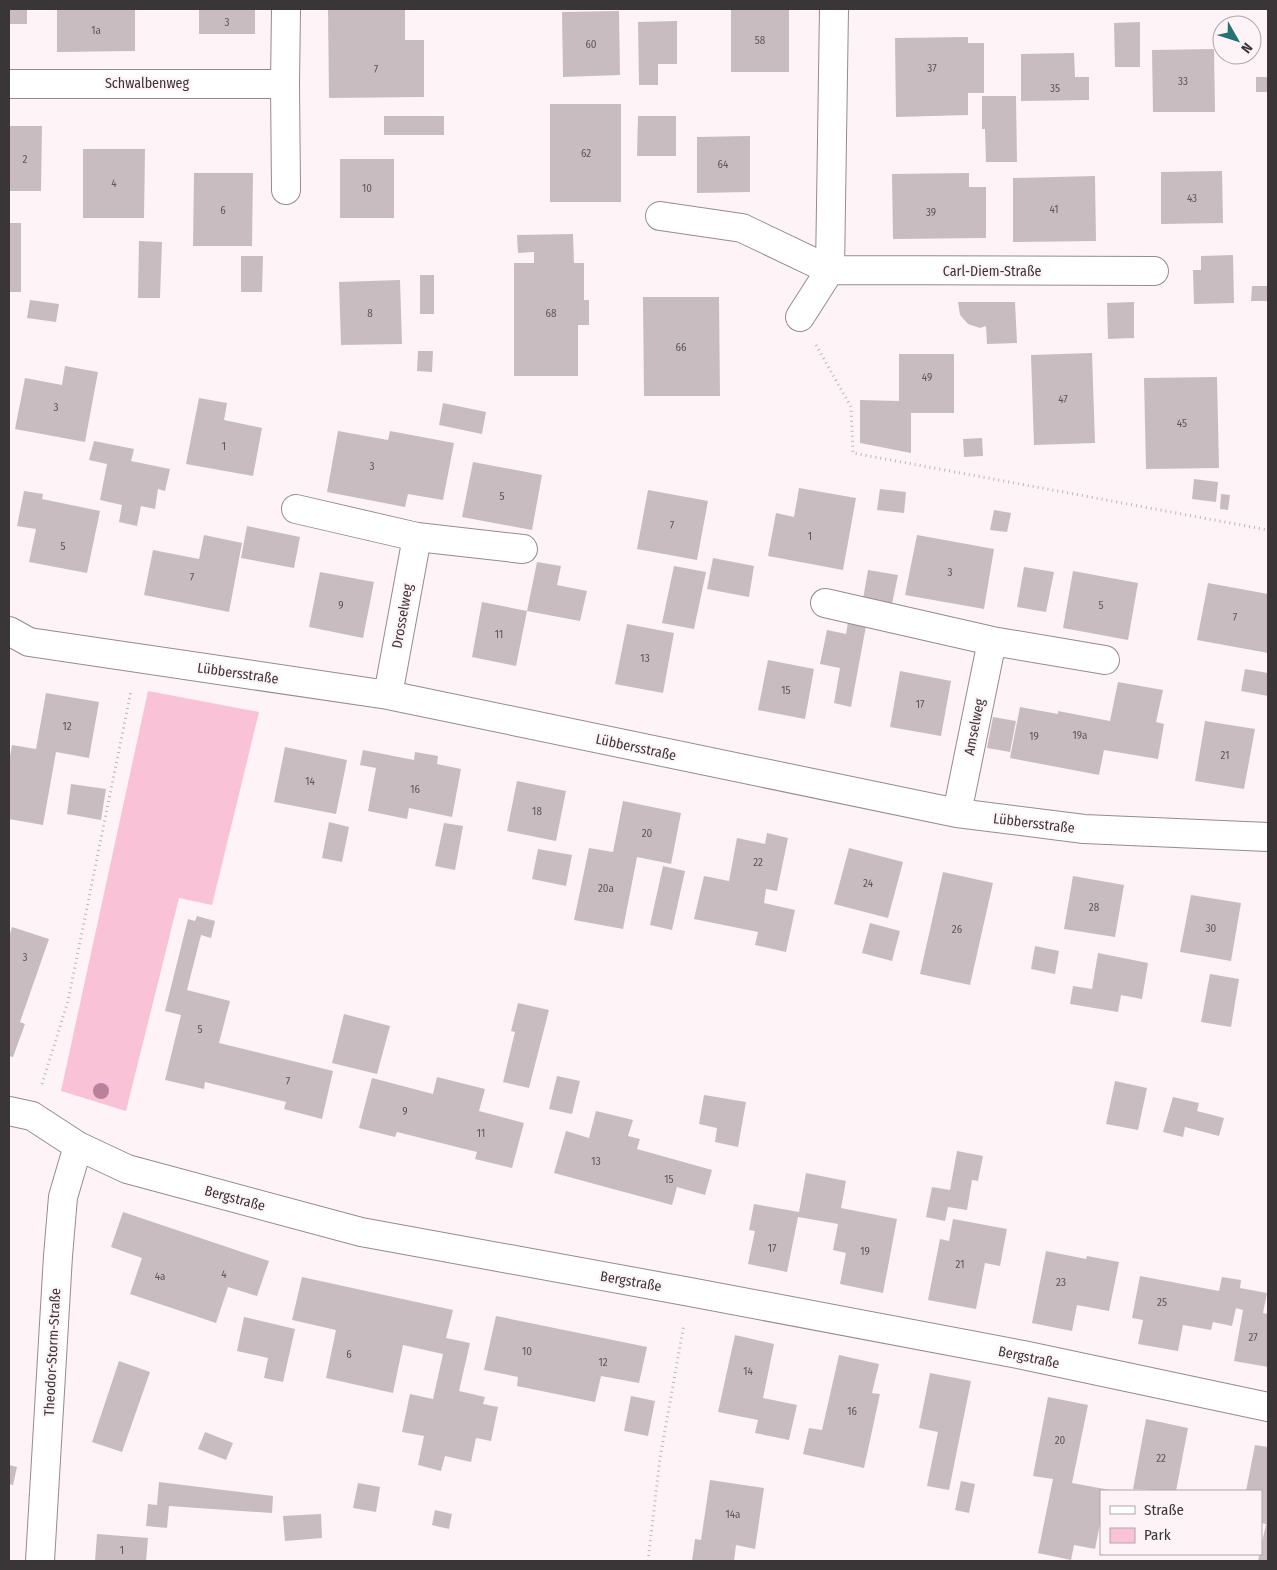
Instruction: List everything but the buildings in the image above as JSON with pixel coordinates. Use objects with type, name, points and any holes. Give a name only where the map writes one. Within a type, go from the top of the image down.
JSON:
[{"type":"street","points":[[286,9],[286,190]]},
{"type":"street","points":[[800,317],[830,270],[834,9]]},
{"type":"street","name":"Schwalbenweg","points":[[9,84],[285,84]]},
{"type":"street","name":"Carl-Diem-Straße","points":[[660,216],[742,228],[830,270],[1154,271]]},
{"type":"street","points":[[296,509],[417,537],[523,549]]},
{"type":"street","name":"Drosselweg","points":[[388,696],[417,537]]},
{"type":"street","points":[[825,603],[992,641],[1105,660]]},
{"type":"street","name":"Lübbersstraße","points":[[9,631],[29,642],[388,696],[957,813],[1084,829],[1268,837]]},
{"type":"street","name":"Amselweg","points":[[957,813],[992,641]]},
{"type":"street","name":"Bergstraße","points":[[20,1113],[78,1146],[127,1169],[361,1232],[1023,1355],[1268,1407]]},
{"type":"street","name":"Theodor-Storm-Straße","points":[[40,1561],[58,1256],[64,1197],[78,1146]]},
{"type":"path","points":[[800,317],[851,406],[853,453],[1268,530]]},
{"type":"path","points":[[20,1113],[68,1001],[137,658]]},
{"type":"path","points":[[648,1561],[660,1458],[690,1292]]},
{"type":"green space","points":[[148,691],[259,712],[212,905],[179,898],[126,1111],[61,1091]]}]
